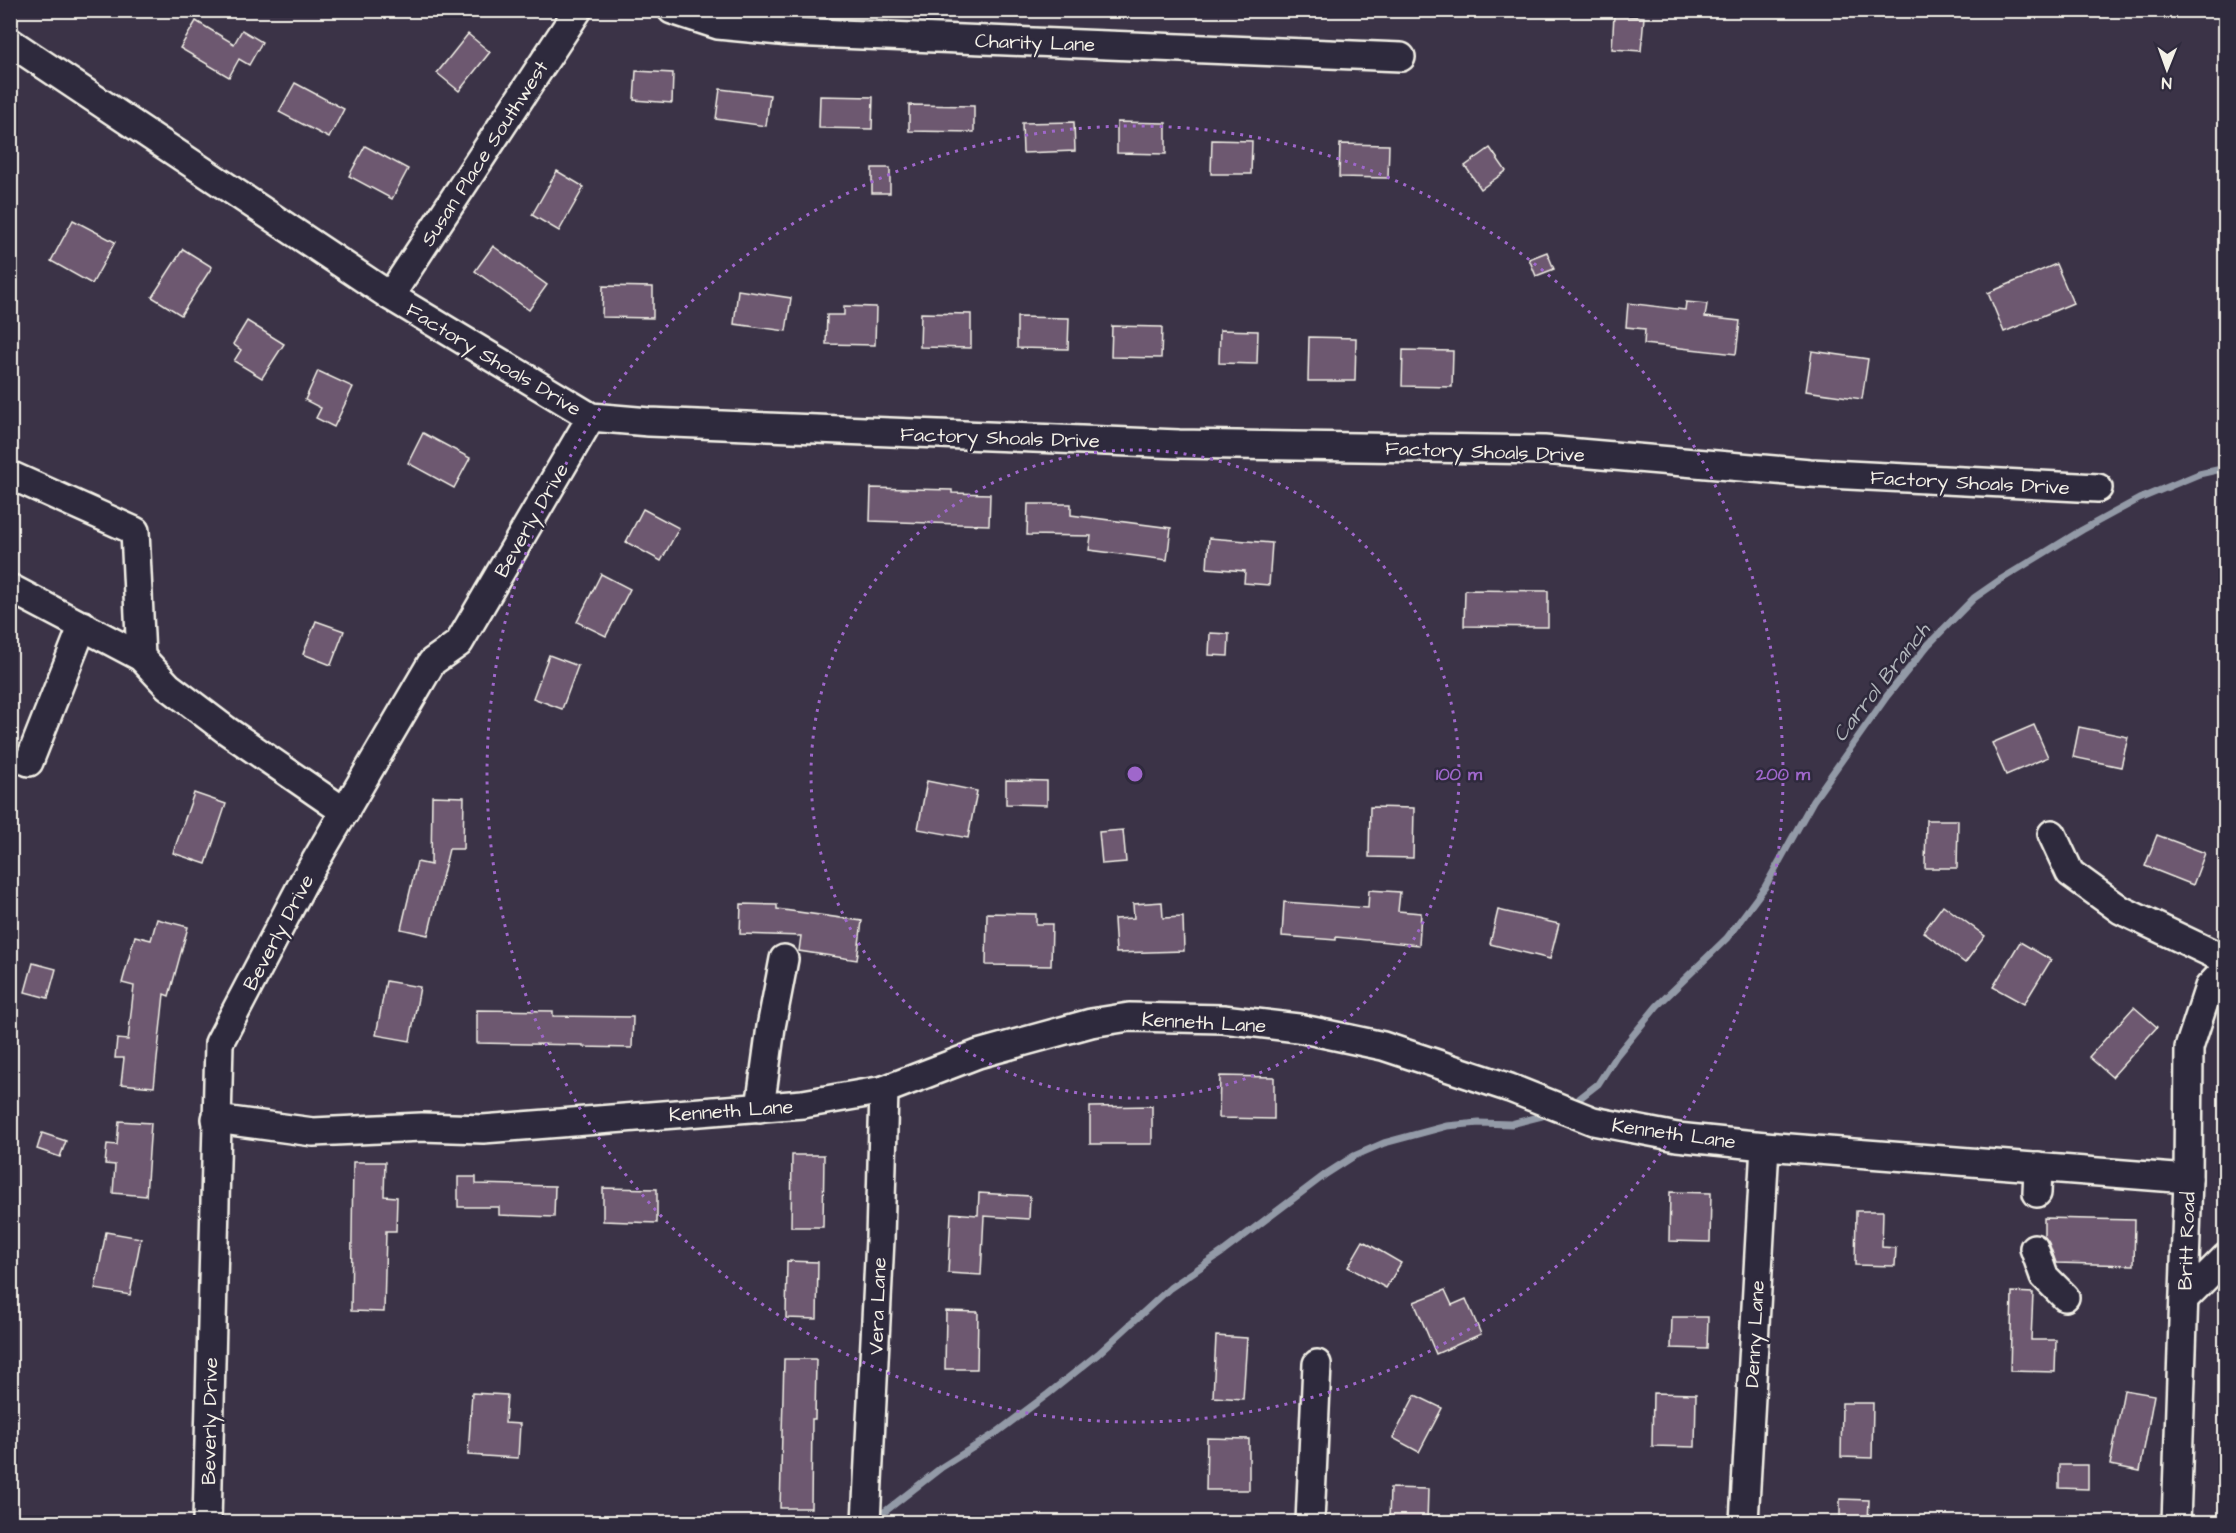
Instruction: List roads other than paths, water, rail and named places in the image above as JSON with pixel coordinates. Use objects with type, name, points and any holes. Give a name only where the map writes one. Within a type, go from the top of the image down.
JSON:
[{"type":"street","name":"Susan Place Southwest","points":[[390,296],[578,10]]},
{"type":"street","name":"Charity Lane","points":[[672,10],[718,25],[790,32],[1401,57]]},
{"type":"street","name":"Factory Shoals Drive","points":[[10,42],[390,296],[591,417],[661,423],[1179,444],[1544,450],[1810,473],[2098,488]]},
{"type":"street","name":"Beverly Drive","points":[[207,1522],[219,1043],[305,879],[432,663],[459,643],[591,417]]},
{"type":"street","points":[[10,475],[135,531],[141,657]]},
{"type":"street","points":[[10,588],[141,657],[168,686],[226,730],[345,812]]},
{"type":"street","points":[[29,762],[83,625]]},
{"type":"street","points":[[2052,834],[2070,873],[2121,910],[2226,960]]},
{"type":"street","points":[[760,1108],[771,1027],[784,959]]},
{"type":"street","name":"Britt Road","points":[[2176,1522],[2188,1179],[2189,1048],[2209,987],[2226,969]]},
{"type":"street","name":"Kenneth Lane","points":[[216,1119],[313,1132],[422,1127],[483,1129],[803,1104],[884,1090],[978,1054],[1091,1023],[1129,1017],[1223,1019],[1298,1028],[1383,1046],[1510,1088],[1593,1121],[1677,1137],[2037,1180],[2188,1179]]},
{"type":"street","name":"Vera Lane","points":[[866,1522],[884,1090]]},
{"type":"street","name":"Denny Lane","points":[[1744,1522],[1764,1146]]},
{"type":"street","points":[[2034,1248],[2044,1276],[2065,1297]]},
{"type":"street","points":[[2184,1299],[2226,1257]]},
{"type":"street","points":[[1310,1522],[1317,1364]]},
{"type":"waterway","name":"Carrol Branch","points":[[1580,1098],[1598,1084],[1616,1056],[1657,1006],[1727,938],[1765,887],[1813,801],[1887,696],[1928,645],[1974,598],[2082,530],[2139,499],[2199,474],[2226,468]]},
{"type":"waterway","points":[[883,1513],[942,1467],[996,1433],[1048,1394],[1098,1354],[1170,1288],[1354,1156],[1384,1143],[1447,1126],[1479,1123],[1511,1124],[1542,1116]]}]
